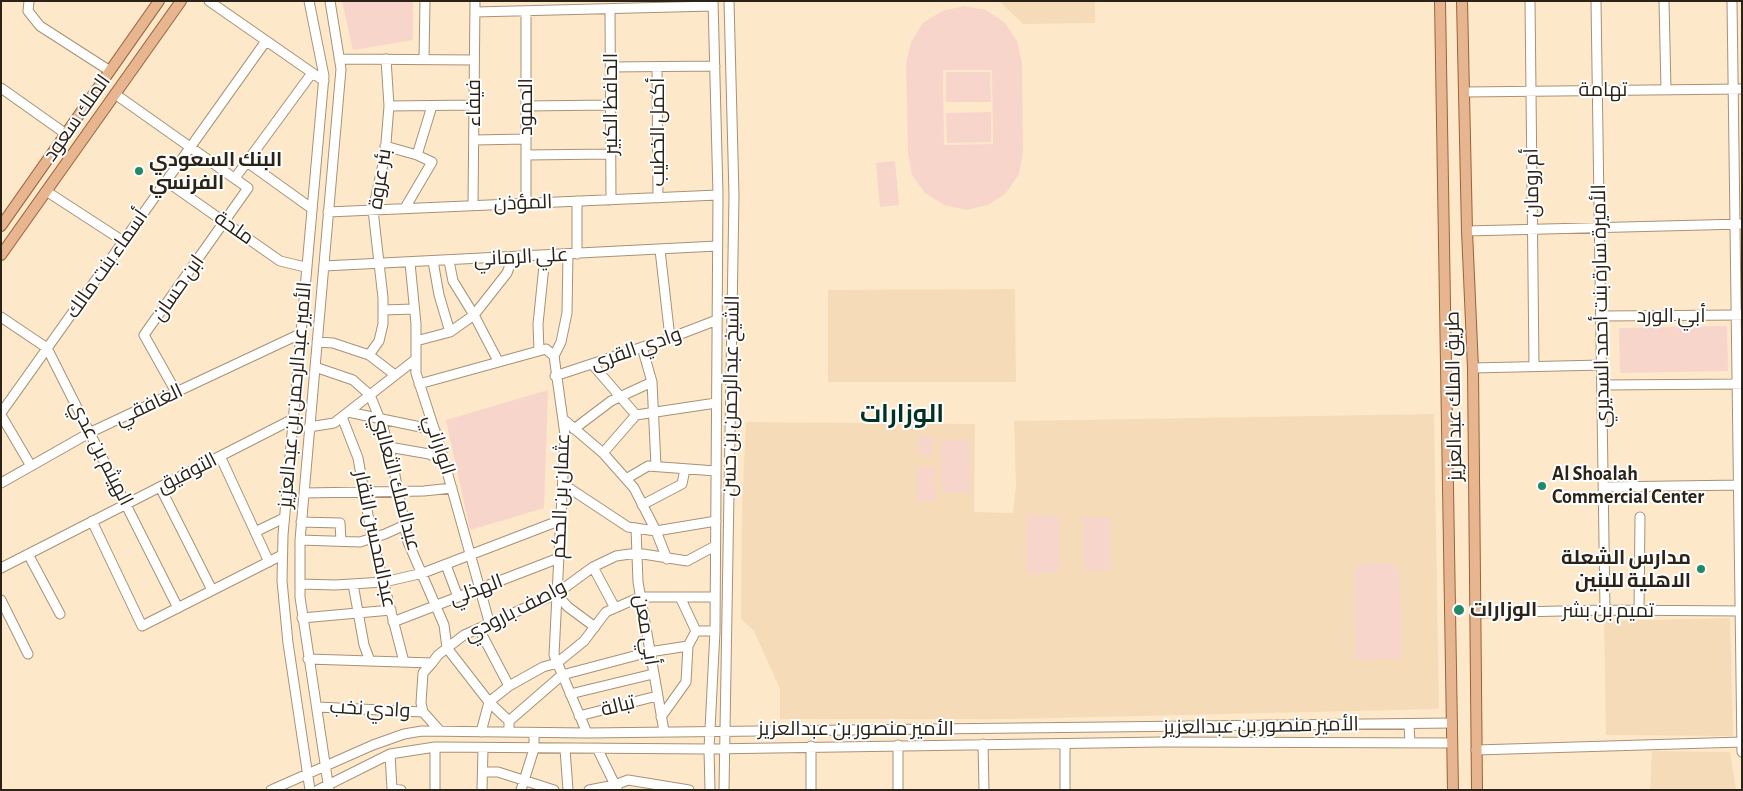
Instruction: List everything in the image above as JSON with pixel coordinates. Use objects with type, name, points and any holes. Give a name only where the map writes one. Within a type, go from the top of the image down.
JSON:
[{"type":"main road","name":"الملك سعود","points":[[1,226],[159,1]]},
{"type":"main road","name":"الملك سعود","points":[[1,255],[181,1]]},
{"type":"main road","name":"طريق الملك عبدالعزيز","points":[[1440,1],[1453,790]]},
{"type":"main road","name":"طريق الملك عبدالعزيز","points":[[1462,1],[1467,231],[1473,368],[1477,790]]},
{"type":"street","points":[[29,1],[28,11],[40,26],[110,71]]},
{"type":"street","points":[[209,1],[324,81]]},
{"type":"street","name":"الأمير عبدالرحمن بن عبدالعزيز","points":[[309,1],[324,81],[305,267],[284,518],[282,581],[288,643],[310,790]]},
{"type":"street","name":"الأمير عبدالرحمن بن عبدالعزيز","points":[[328,788],[327,765],[302,618],[300,540],[341,69],[330,1]]},
{"type":"street","points":[[424,59],[425,1]]},
{"type":"street","name":"فيفاء","points":[[473,205],[475,1]]},
{"type":"street","name":"الشيخ عبدالرحمن بن حسن","points":[[724,790],[734,196],[729,1]]},
{"type":"street","name":"أم رومان","points":[[1530,1],[1534,366]]},
{"type":"street","name":"الأميرة سارة بنت أحمد السديري","points":[[1596,1],[1601,228],[1605,610]]},
{"type":"street","points":[[1664,1],[1666,90]]},
{"type":"street","points":[[1732,1],[1738,89],[1742,752]]},
{"type":"street","points":[[475,12],[526,11],[576,6],[610,9],[656,4],[713,4]]},
{"type":"street","name":"الشيخ عبدالرحمن بن حسن","points":[[710,790],[709,749],[715,631],[718,195],[713,4]]},
{"type":"street","name":"الحافظ الكبير","points":[[610,9],[611,200]]},
{"type":"street","name":"الحمود","points":[[526,11],[526,203]]},
{"type":"street","name":"أسماء بنت مالك","points":[[31,466],[1,414],[266,41]]},
{"type":"street","points":[[339,59],[474,60]]},
{"type":"street","name":"بئر عروة","points":[[369,355],[378,341],[384,324],[373,210],[385,146],[389,106],[386,59]]},
{"type":"street","points":[[610,67],[715,66]]},
{"type":"street","name":"أكمل الخطيب","points":[[658,67],[658,198]]},
{"type":"street","points":[[115,94],[235,178],[312,73]]},
{"type":"street","points":[[1,88],[66,134]]},
{"type":"street","name":"تهامة","points":[[1465,92],[1738,89]]},
{"type":"street","points":[[389,106],[474,105]]},
{"type":"street","points":[[526,106],[611,105]]},
{"type":"street","points":[[417,155],[432,106]]},
{"type":"street","points":[[716,115],[732,114]]},
{"type":"street","points":[[474,140],[526,139]]},
{"type":"street","points":[[385,146],[417,155],[432,162],[405,208]]},
{"type":"street","points":[[317,149],[333,151]]},
{"type":"street","points":[[526,155],[611,154]]},
{"type":"street","points":[[247,162],[311,208]]},
{"type":"street","name":"ابن حسان","points":[[176,392],[144,336],[248,188],[235,178]]},
{"type":"street","name":"ملحة","points":[[166,181],[280,261],[305,267]]},
{"type":"street","points":[[46,191],[123,241]]},
{"type":"street","name":"المؤذن","points":[[328,212],[718,195]]},
{"type":"street","name":"عثمان بن الحكم","points":[[577,201],[567,313],[561,342],[554,356],[565,435],[554,655],[587,733]]},
{"type":"street","points":[[1467,231],[1738,224]]},
{"type":"street","name":"علي الرماني","points":[[324,266],[717,246]]},
{"type":"street","points":[[660,250],[670,338]]},
{"type":"street","points":[[539,351],[538,324],[545,256]]},
{"type":"street","points":[[416,341],[450,332],[474,315],[507,273],[513,257]]},
{"type":"street","points":[[433,261],[438,295],[450,332]]},
{"type":"street","points":[[449,261],[453,281],[474,315],[498,361]]},
{"type":"street","name":"الواراني","points":[[410,262],[416,341],[416,373],[444,460],[490,625]]},
{"type":"street","points":[[384,310],[414,310]]},
{"type":"street","name":"أبي الورد","points":[[1601,316],[1739,315]]},
{"type":"street","name":"الهيثم بن عدي","points":[[1,316],[47,348],[178,608]]},
{"type":"street","name":"وادي القرى","points":[[556,376],[670,338],[717,320]]},
{"type":"street","name":"الغافقي","points":[[1,483],[91,432],[300,334]]},
{"type":"street","points":[[317,342],[333,343],[369,355],[395,375]]},
{"type":"street","points":[[642,347],[652,382],[656,466]]},
{"type":"street","points":[[419,384],[546,349],[554,356]]},
{"type":"street","points":[[310,427],[334,423],[416,359]]},
{"type":"street","points":[[592,364],[636,416]]},
{"type":"street","points":[[1473,368],[1602,365]]},
{"type":"street","name":"عبدالملك الثعالبي","points":[[315,367],[353,380],[370,395],[389,447],[408,542],[444,626],[447,648],[489,702],[508,721]]},
{"type":"street","points":[[574,429],[620,396],[652,382]]},
{"type":"street","points":[[1602,385],[1739,384]]},
{"type":"street","points":[[603,453],[636,416],[654,415],[716,403]]},
{"type":"street","points":[[345,415],[434,430]]},
{"type":"street","name":"عبدالمحسن النقار","points":[[345,415],[358,458],[372,538],[404,662]]},
{"type":"street","name":"التوفيق","points":[[1,568],[293,419]]},
{"type":"street","points":[[563,420],[603,453],[626,479],[656,531],[667,558]]},
{"type":"street","points":[[389,447],[429,454],[444,460]]},
{"type":"street","points":[[220,456],[269,562]]},
{"type":"street","points":[[626,479],[648,466],[716,471]]},
{"type":"street","points":[[642,505],[682,484],[685,469]]},
{"type":"street","points":[[563,484],[628,527],[656,531],[716,521]]},
{"type":"street","points":[[1604,487],[1740,485]]},
{"type":"street","points":[[160,486],[212,590]]},
{"type":"street","points":[[304,493],[398,492],[452,488]]},
{"type":"street","points":[[1639,610],[1640,517]]},
{"type":"street","points":[[255,532],[284,518]]},
{"type":"street","points":[[300,584],[384,582],[423,574],[561,520]]},
{"type":"street","points":[[92,522],[142,626],[282,555]]},
{"type":"street","points":[[301,522],[340,523],[340,541]]},
{"type":"street","points":[[300,540],[360,542],[405,525]]},
{"type":"street","name":"أبي معن","points":[[636,528],[640,597],[664,732]]},
{"type":"street","name":"واصف بارودي","points":[[423,712],[420,703],[423,673],[447,648],[464,635],[479,630],[556,594],[593,567],[616,556],[637,553],[687,560],[715,546]]},
{"type":"street","points":[[28,554],[60,614]]},
{"type":"street","name":"الهذلي","points":[[393,622],[481,590],[559,558]]},
{"type":"street","points":[[446,565],[458,598]]},
{"type":"street","points":[[593,567],[615,608]]},
{"type":"street","points":[[353,584],[360,614],[364,645],[370,661]]},
{"type":"street","points":[[556,594],[568,607],[595,628]]},
{"type":"street","points":[[481,732],[489,702],[508,686],[543,667],[557,663],[584,641],[606,612],[640,597],[715,597]]},
{"type":"street","points":[[680,597],[696,631]]},
{"type":"street","points":[[1,600],[28,654]]},
{"type":"street","points":[[302,618],[391,610]]},
{"type":"street","name":"تميم بن بشر","points":[[1475,613],[1605,610],[1741,612]]},
{"type":"street","points":[[479,630],[508,686]]},
{"type":"street","points":[[696,631],[715,631]]},
{"type":"street","points":[[661,717],[686,682],[688,646],[696,631]]},
{"type":"street","points":[[508,732],[508,721],[562,674],[649,652],[688,646]]},
{"type":"street","points":[[308,659],[432,662]]},
{"type":"street","points":[[570,694],[653,674]]},
{"type":"street","name":"تبالة","points":[[580,716],[657,696]]},
{"type":"street","name":"وادي نخب","points":[[317,707],[423,712]]},
{"type":"street","points":[[423,712],[440,731]]},
{"type":"street","name":"الأمير منصور بن عبدالعزيز","points":[[271,790],[372,745],[404,734],[440,731],[587,733],[725,730],[1169,728],[1452,723]]},
{"type":"street","points":[[1409,724],[1410,743]]},
{"type":"street","points":[[522,790],[534,749],[534,733]]},
{"type":"street","points":[[1476,750],[1741,742]]},
{"type":"street","name":"الأمير منصور بن عبدالعزيز","points":[[318,790],[328,788],[390,754],[435,747],[709,749],[726,747],[983,744],[1452,743]]},
{"type":"street","points":[[983,744],[984,790]]},
{"type":"street","points":[[1065,744],[1065,790]]},
{"type":"street","points":[[898,745],[898,790]]},
{"type":"street","points":[[811,746],[811,790]]},
{"type":"street","points":[[435,747],[435,790]]},
{"type":"street","points":[[482,790],[483,748]]},
{"type":"street","points":[[598,748],[616,788]]},
{"type":"street","points":[[565,749],[568,790]]},
{"type":"street","points":[[390,754],[392,789],[400,790]]},
{"type":"street","points":[[483,772],[498,772],[554,790]]},
{"type":"street","points":[[588,790],[616,788],[628,780],[656,787],[689,790]]},
{"type":"shaded area","points":[[342,1],[413,1],[413,40],[353,50]]},
{"type":"shaded area","points":[[999,1],[1095,1],[1095,23],[1023,24]]},
{"type":"shaded area","points":[[964,6],[986,10],[1005,23],[1017,41],[1022,63],[1023,152],[1019,174],[1006,193],[988,205],[966,210],[944,205],[925,193],[912,175],[908,153],[906,64],[911,42],[923,23],[942,11]],"holes":[[[943,70],[992,70],[993,144],[944,145]]]},
{"type":"shaded area","points":[[946,72],[990,72],[991,102],[946,102]]},
{"type":"shaded area","points":[[991,112],[991,142],[947,143],[946,113]]},
{"type":"shaded area","points":[[895,161],[899,205],[880,207],[876,163]]},
{"type":"shaded area","points":[[1015,289],[1016,382],[828,382],[828,290]]},
{"type":"shaded area","points":[[1727,326],[1728,371],[1620,373],[1619,328]]},
{"type":"shaded area","points":[[548,390],[544,508],[470,530],[446,420]]},
{"type":"shaded area","points":[[1434,414],[1439,709],[1011,719],[780,719],[780,689],[754,631],[741,619],[742,507],[746,422],[975,424],[974,512],[1013,513],[1016,486],[1014,421]]},
{"type":"shaded area","points":[[919,435],[933,435],[933,455],[919,455]]},
{"type":"shaded area","points":[[969,439],[971,492],[942,493],[940,440]]},
{"type":"shaded area","points":[[935,467],[936,501],[916,501],[916,468]]},
{"type":"shaded area","points":[[1027,515],[1059,516],[1059,573],[1026,573]]},
{"type":"shaded area","points":[[1082,517],[1110,517],[1111,570],[1084,571]]},
{"type":"shaded area","points":[[1366,563],[1392,563],[1400,573],[1402,659],[1355,660],[1354,568]]},
{"type":"shaded area","points":[[1730,618],[1733,736],[1606,735],[1604,621]]},
{"type":"shaded area","points":[[1652,751],[1730,752],[1736,790],[1650,790]]},
{"type":"place","name":"البنك السعودي الفرنسي","points":[[139,171]]},
{"type":"place","name":"Al Shoalah Commercial Center","points":[[1542,486]]},
{"type":"place","name":"مدارس الشعلة الاهلية للبنين","points":[[1701,569]]},
{"type":"place","name":"الوزارات","points":[[1459,610]]},
{"type":"district","name":"الوزارات","points":[[902,414]]}]
